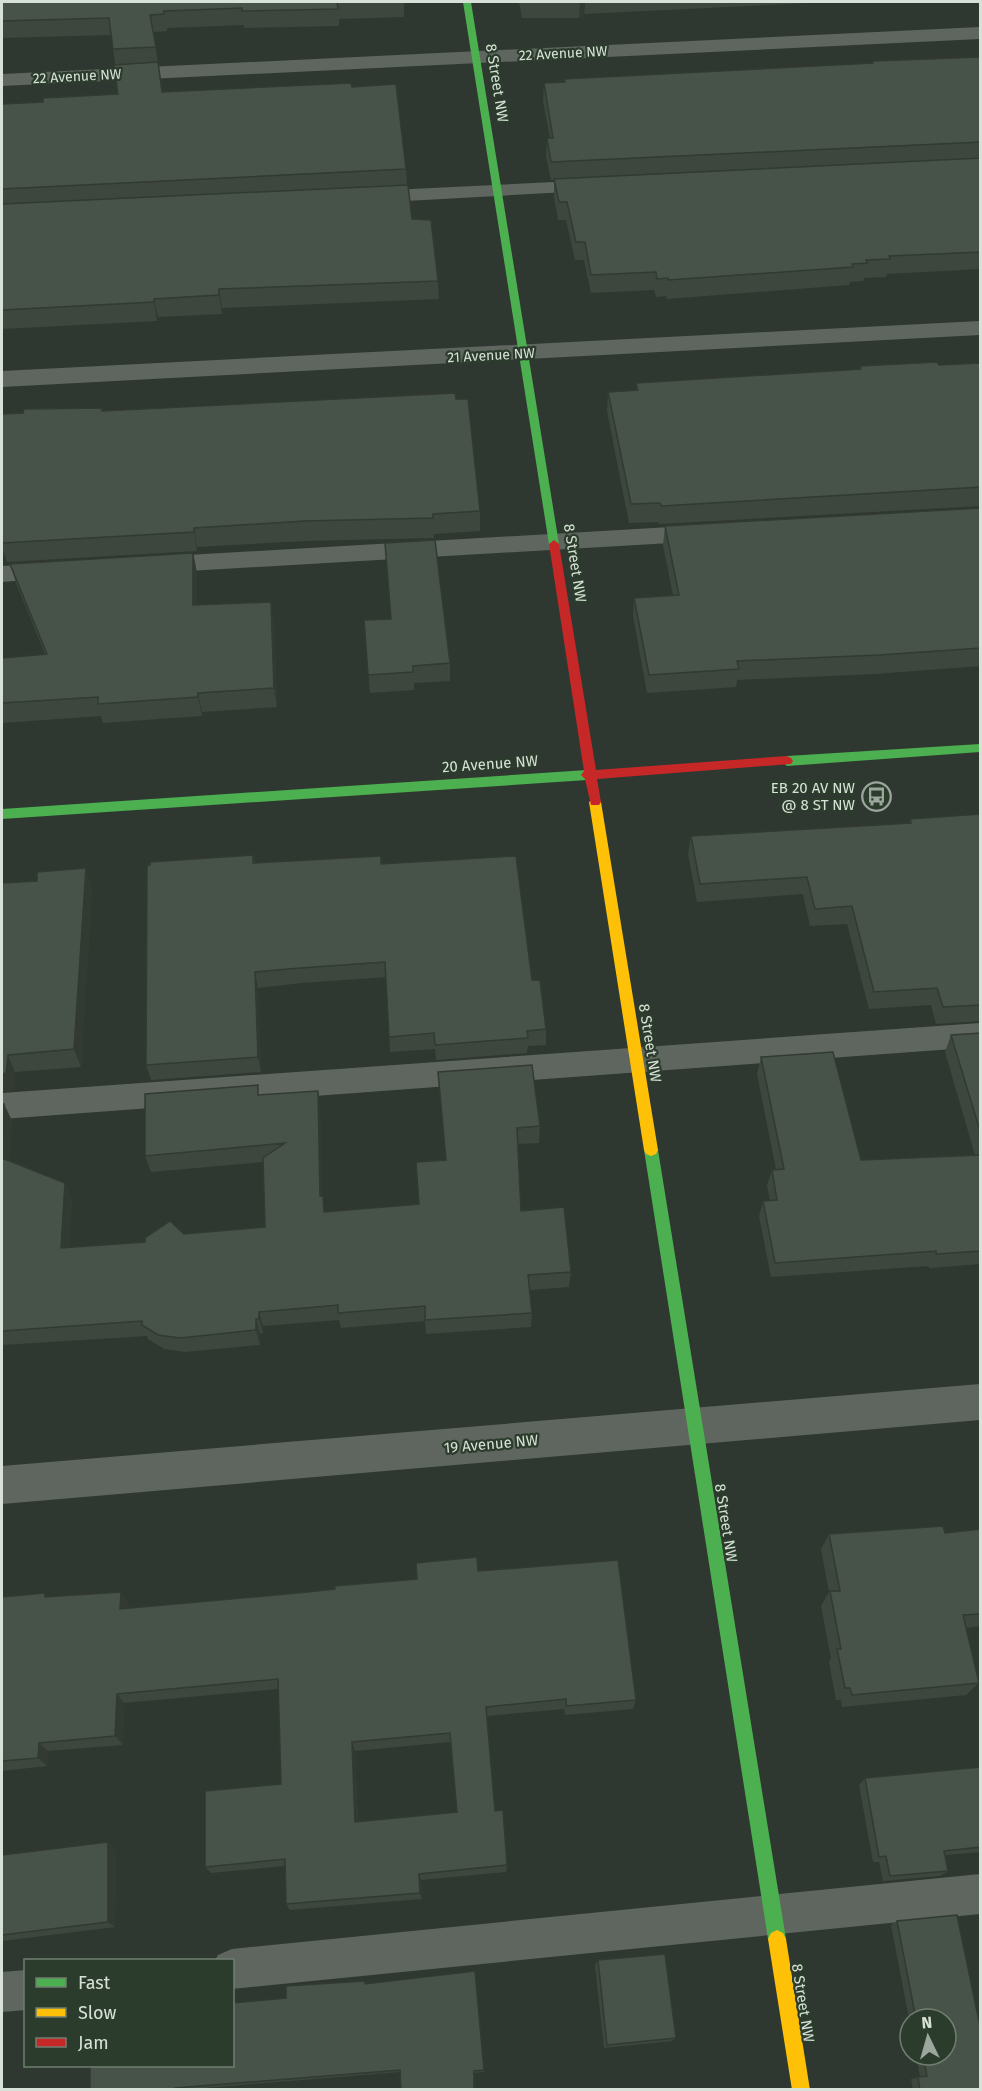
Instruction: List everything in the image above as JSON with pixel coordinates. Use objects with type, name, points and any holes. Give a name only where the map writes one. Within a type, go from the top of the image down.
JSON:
[{"type":"street","name":"8 Street NW","points":[[467,2],[801,2090]]},
{"type":"street","name":"22 Avenue NW","points":[[2,80],[981,33]]},
{"type":"street","name":"21 Avenue NW","points":[[2,379],[981,328]]},
{"type":"street","name":"20 Avenue NW","points":[[2,814],[981,748]]},
{"type":"street","name":"19 Avenue NW","points":[[2,1485],[981,1402]]},
{"type":"lane","points":[[345,198],[613,185]]},
{"type":"lane","points":[[132,566],[733,531]]},
{"type":"lane","points":[[2,574],[73,570]]},
{"type":"lane","points":[[2,1106],[981,1035]]},
{"type":"lane","points":[[234,1969],[981,1894]]},
{"type":"lane","points":[[2,1992],[24,1990]]},
{"type":"building","points":[[2,2],[337,2],[338,9],[242,11],[242,8],[164,11],[164,14],[150,15],[156,47],[113,49],[109,18],[2,21]]},
{"type":"building","points":[[981,57],[981,142],[551,162],[547,138],[553,138],[544,83],[565,82],[564,79]]},
{"type":"building","points":[[158,62],[162,92],[351,83],[352,87],[396,84],[406,169],[2,189],[2,104],[43,102],[43,98],[118,94],[114,65]]},
{"type":"building","points":[[981,158],[981,252],[889,256],[890,259],[866,260],[867,263],[852,264],[853,267],[668,280],[668,278],[657,279],[656,272],[591,275],[585,242],[576,242],[567,202],[559,202],[554,179]]},
{"type":"building","points":[[408,185],[412,219],[431,220],[438,281],[219,289],[219,295],[154,299],[154,302],[2,310],[2,204]]},
{"type":"building","points":[[937,362],[939,365],[981,363],[981,487],[661,506],[660,503],[631,504],[608,392],[638,390],[636,383]]},
{"type":"building","points":[[455,393],[456,399],[468,399],[480,511],[433,514],[433,518],[304,521],[194,528],[194,532],[2,543],[2,414],[23,413],[24,409],[102,408],[102,411]]},
{"type":"building","points":[[981,508],[981,648],[737,661],[739,669],[649,675],[634,598],[679,595],[665,526]]},
{"type":"building","points":[[435,540],[450,663],[413,666],[413,672],[368,675],[364,620],[391,619],[385,543]]},
{"type":"building","points":[[193,553],[193,605],[271,602],[274,688],[198,693],[198,697],[98,704],[98,697],[2,703],[2,658],[47,654],[10,564]]},
{"type":"building","points":[[981,814],[981,1005],[943,1007],[937,988],[874,992],[852,906],[815,909],[807,877],[700,884],[691,836],[911,823],[910,819]]},
{"type":"building","points":[[253,855],[253,863],[381,856],[381,864],[516,856],[532,980],[540,980],[546,1029],[527,1031],[528,1038],[435,1045],[434,1033],[389,1037],[385,962],[255,972],[258,1057],[146,1065],[147,865],[150,865],[150,862]]},
{"type":"building","points":[[86,868],[74,1049],[8,1055],[6,1073],[2,1074],[2,883],[37,881],[37,872]]},
{"type":"building","points":[[981,1033],[981,1134],[951,1035]]},
{"type":"building","points":[[833,1052],[861,1160],[981,1155],[981,1251],[936,1254],[936,1251],[775,1263],[763,1201],[777,1200],[772,1170],[784,1169],[761,1057]]},
{"type":"building","points":[[532,1065],[540,1126],[517,1128],[521,1211],[564,1207],[571,1272],[528,1275],[532,1313],[425,1320],[425,1306],[338,1313],[338,1305],[259,1312],[259,1319],[256,1319],[256,1330],[180,1338],[158,1335],[142,1325],[142,1321],[2,1331],[2,1158],[65,1183],[61,1248],[145,1242],[145,1238],[170,1221],[184,1234],[265,1227],[263,1158],[285,1143],[145,1156],[145,1094],[258,1085],[258,1095],[318,1091],[320,1196],[323,1196],[324,1212],[419,1204],[416,1162],[446,1160],[438,1072]]},
{"type":"building","points":[[2,1104],[4,1104],[2,1135]]},
{"type":"building","points":[[943,1526],[945,1533],[981,1529],[981,1614],[963,1615],[979,1683],[852,1695],[850,1688],[845,1688],[837,1649],[841,1649],[830,1591],[840,1591],[829,1534]]},
{"type":"building","points":[[477,1557],[478,1571],[618,1560],[636,1700],[566,1706],[566,1699],[486,1707],[495,1811],[503,1810],[507,1865],[419,1874],[420,1893],[286,1904],[285,1859],[205,1867],[205,1791],[281,1784],[278,1679],[117,1694],[115,1736],[39,1743],[38,1758],[2,1761],[2,1597],[45,1593],[45,1597],[121,1592],[120,1609],[297,1593],[335,1589],[334,1586],[417,1579],[416,1563]],"holes":[[[450,1733],[457,1812],[355,1822],[352,1742]]]},
{"type":"building","points":[[981,1767],[981,1847],[944,1851],[948,1871],[890,1876],[886,1856],[879,1857],[865,1778]]},
{"type":"building","points":[[108,1842],[108,1922],[2,1935],[2,1855]]},
{"type":"building","points":[[957,1915],[981,2031],[981,2090],[920,2090],[918,2077],[927,2076],[925,2067],[958,2067],[958,2007],[914,2007],[897,1921]]},
{"type":"building","points":[[665,1954],[676,2038],[607,2045],[598,1960]]},
{"type":"building","points":[[475,1971],[484,2070],[474,2071],[474,2090],[401,2090],[400,2070],[175,2088],[175,2090],[90,2090],[90,2067],[234,2067],[234,2003],[286,1998],[286,1986],[365,1981],[365,1984]]},
{"type":"traffic: fast","points":[[467,2],[554,544]]},
{"type":"traffic: fast","points":[[787,761],[980,748]]},
{"type":"traffic: fast","points":[[2,814],[587,775]]},
{"type":"traffic: fast","points":[[651,1150],[777,1939]]},
{"type":"traffic: slow","points":[[595,802],[651,1150]]},
{"type":"traffic: slow","points":[[777,1939],[801,2090]]},
{"type":"traffic: jam","points":[[554,544],[595,802]]},
{"type":"traffic: jam","points":[[587,775],[787,761]]},
{"type":"place","name":"EB 20 AV NW @ 8 ST NW","points":[[876,797]]}]
